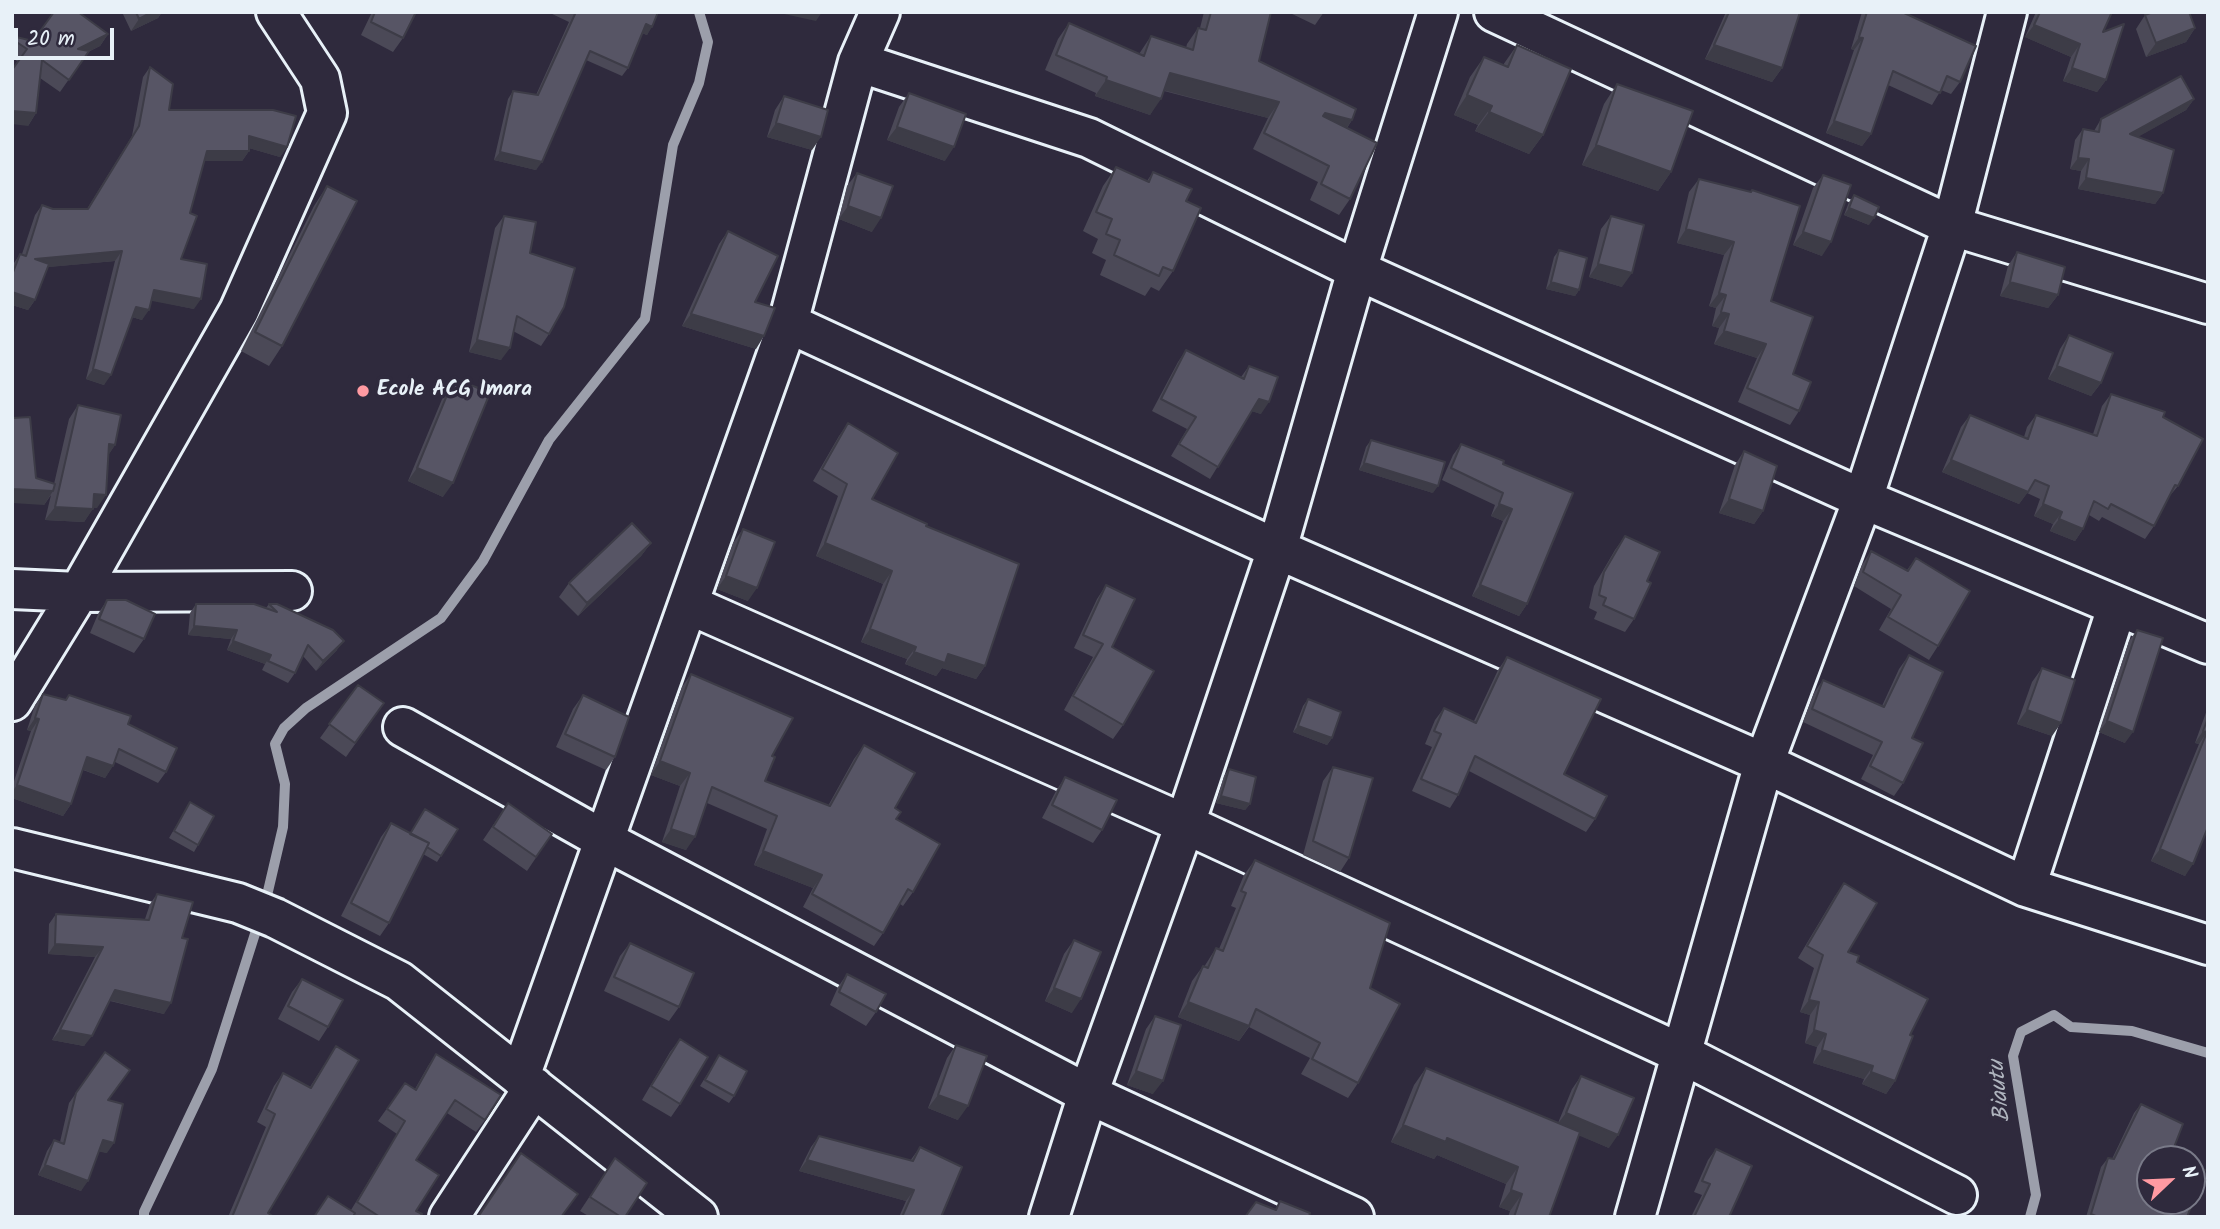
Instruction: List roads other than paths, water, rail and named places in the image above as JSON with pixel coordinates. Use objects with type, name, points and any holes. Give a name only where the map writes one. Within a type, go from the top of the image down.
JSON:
[{"type":"street","points":[[12,701],[79,592],[239,311],[327,113],[320,79],[276,12]]},
{"type":"street","points":[[449,1217],[527,1082],[606,841],[788,323],[858,62],[880,12]]},
{"type":"street","points":[[1049,1217],[1088,1094],[1185,824],[1277,549],[1357,270],[1438,12]]},
{"type":"street","points":[[1494,12],[1952,226],[2208,304]]},
{"type":"street","points":[[1635,1217],[1764,764],[1863,499],[1952,226],[2007,12]]},
{"type":"street","points":[[858,62],[1089,138],[1357,270],[1863,499],[2208,644]]},
{"type":"street","points":[[788,323],[1277,549],[1764,764],[2026,887],[2208,945]]},
{"type":"street","points":[[12,589],[79,592],[292,591]]},
{"type":"street","points":[[690,605],[1185,824],[1682,1054],[1956,1195]]},
{"type":"street","points":[[2026,887],[2117,607]]},
{"type":"street","points":[[403,727],[606,841],[1088,1094],[1354,1217]]},
{"type":"street","points":[[12,848],[237,903],[275,918],[399,981],[698,1217]]},
{"type":"waterway","points":[[265,904],[283,827],[285,784],[275,744],[284,728],[306,708],[441,618],[483,561],[549,440],[645,319],[673,145],[699,83],[708,42],[699,12]]},
{"type":"waterway","points":[[144,1217],[212,1069],[260,918]]},
{"type":"waterway","name":"Biautu","points":[[2030,1217],[2036,1195],[2013,1056],[2021,1032],[2054,1015],[2071,1027],[2132,1031],[2208,1053]]},
{"type":"place","name":"Ecole ACG Imara","points":[[363,391]]}]
